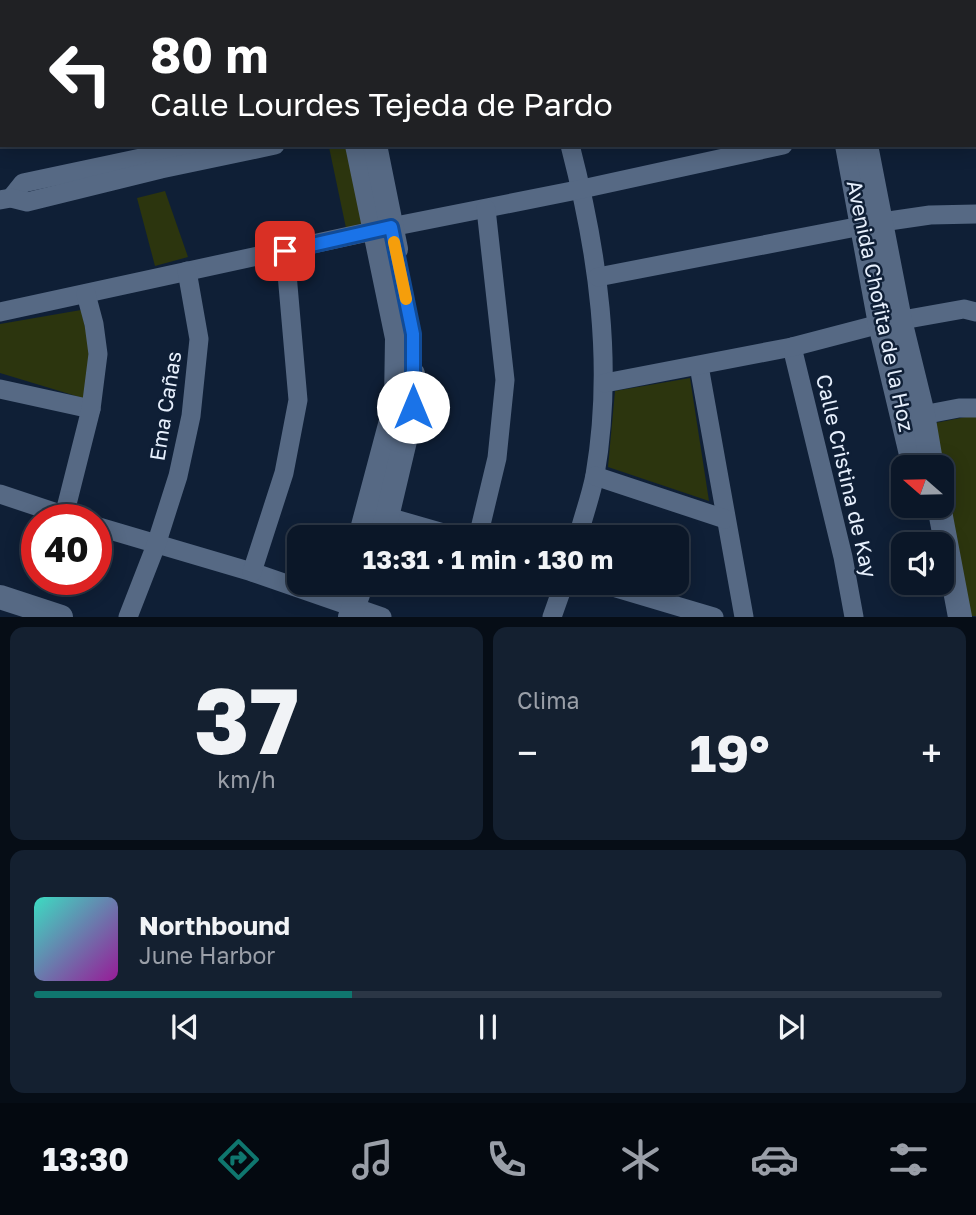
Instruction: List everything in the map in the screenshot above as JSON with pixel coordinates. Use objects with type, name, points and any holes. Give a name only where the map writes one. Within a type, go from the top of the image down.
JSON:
[{"type":"street","points":[[5,199],[27,202],[158,156],[194,147]]},
{"type":"street","points":[[158,156],[254,147]]},
{"type":"street","points":[[358,147],[413,334],[413,407],[378,522]]},
{"type":"street","points":[[375,147],[383,229]]},
{"type":"street","points":[[571,147],[582,190],[598,277],[605,383],[595,476],[581,525]]},
{"type":"street","points":[[0,312],[774,147]]},
{"type":"street","name":"Avenida Chofita de la Hoz","points":[[848,147],[872,224]]},
{"type":"street","name":"Avenida Chofita de la Hoz","points":[[866,147],[872,224],[890,322],[914,417],[928,455]]},
{"type":"street","points":[[481,525],[497,458],[505,380],[486,209]]},
{"type":"street","points":[[598,277],[872,224],[930,215],[976,214]]},
{"type":"street","points":[[252,572],[285,473],[298,400],[285,251]]},
{"type":"street","name":"Ema Cañas","points":[[128,617],[156,545],[178,476],[191,416],[199,339],[187,271]]},
{"type":"street","points":[[73,504],[98,355],[94,324],[86,295]]},
{"type":"street","points":[[605,383],[792,347],[890,322],[964,309],[976,312]]},
{"type":"street","name":"Calle Cristina de Kay","points":[[792,347],[843,556],[854,617]]},
{"type":"street","points":[[699,366],[744,617]]},
{"type":"street","points":[[0,389],[91,408]]},
{"type":"street","points":[[914,417],[959,408],[976,408]]},
{"type":"street","name":"Avenida Chofita de la Hoz","points":[[914,417],[914,455]]},
{"type":"street","points":[[595,476],[725,519]]},
{"type":"street","points":[[0,494],[29,504]]},
{"type":"street","points":[[112,531],[252,572],[382,617]]},
{"type":"street","points":[[552,617],[560,595]]},
{"type":"street","points":[[640,595],[714,617]]},
{"type":"street","points":[[939,595],[944,617]]},
{"type":"street","points":[[953,595],[960,617]]},
{"type":"street","points":[[0,597],[61,617]]},
{"type":"street","points":[[0,610],[19,617]]},
{"type":"green space","points":[[329,147],[349,147],[366,222],[346,228]]},
{"type":"green space","points":[[165,191],[188,257],[155,266],[137,198]]},
{"type":"green space","points":[[81,310],[91,352],[86,399],[0,373],[0,324]]},
{"type":"green space","points":[[690,378],[709,501],[608,467],[615,391]]},
{"type":"green space","points":[[976,415],[976,616],[968,616],[954,532],[952,532],[949,518],[954,518],[954,455],[939,455],[930,424]]},
{"type":"slow traffic","points":[[394,242],[406,299]]},
{"type":"route","points":[[285,251],[391,227],[413,334],[413,407]]}]
